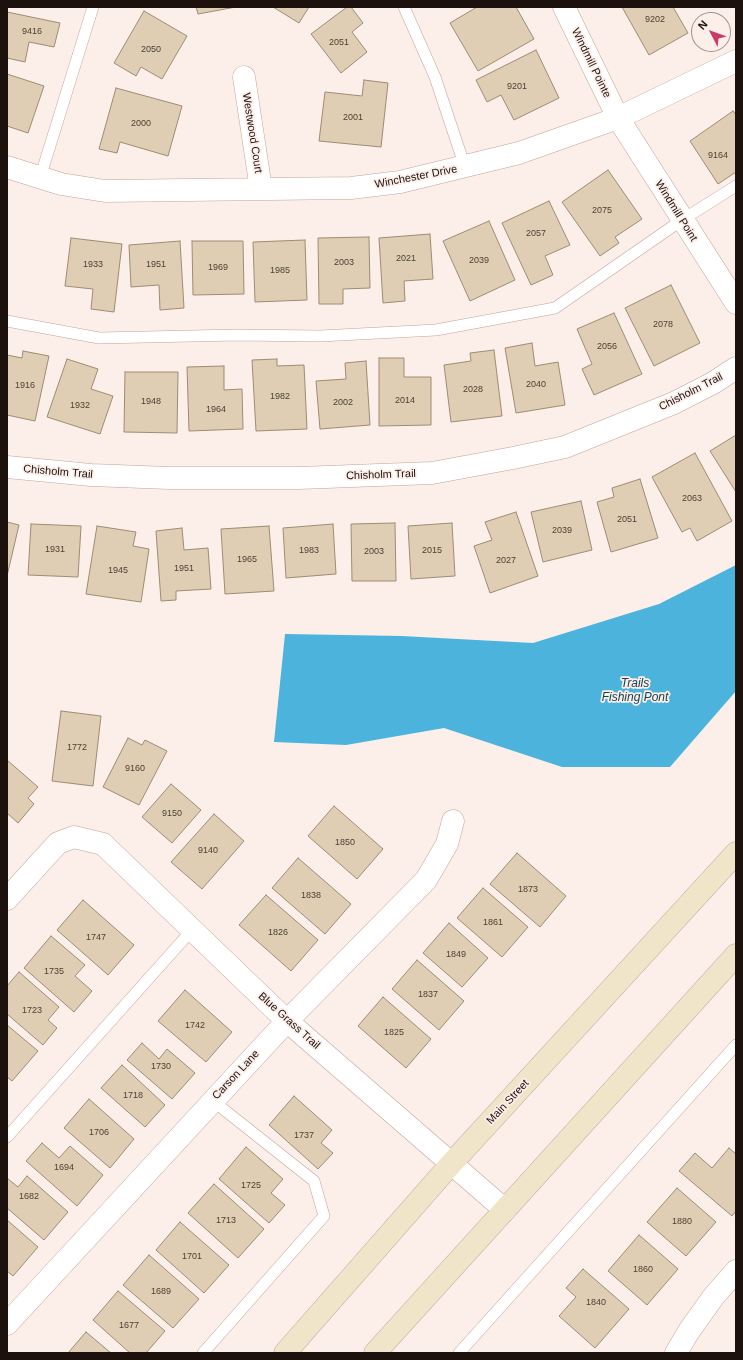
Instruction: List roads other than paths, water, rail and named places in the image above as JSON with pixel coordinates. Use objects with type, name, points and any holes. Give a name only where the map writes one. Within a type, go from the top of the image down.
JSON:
[{"type":"main road","name":"Main Street","points":[[284,1353],[451,1164],[736,853]]},
{"type":"main road","points":[[375,1353],[736,954]]},
{"type":"street","name":"Windmill Pointe","points":[[564,7],[618,118]]},
{"type":"street","name":"Winchester Drive","points":[[7,167],[61,184],[105,191],[351,188],[400,182],[519,153],[618,118],[736,61]]},
{"type":"street","name":"Westwood Court","points":[[244,77],[261,189]]},
{"type":"street","name":"Windmill Point","points":[[618,118],[736,303]]},
{"type":"street","name":"Chisholm Trail","points":[[7,467],[91,475],[169,478],[299,478],[432,473],[565,447],[674,403],[713,383],[736,368]]},
{"type":"street","name":"Carson Lane","points":[[7,1324],[287,1021],[426,880],[447,844],[453,821]]},
{"type":"street","name":"Blue Grass Trail","points":[[7,899],[58,843],[74,837],[103,844],[287,1021],[505,1210]]},
{"type":"street","points":[[676,1353],[714,1296],[736,1271]]},
{"type":"lane","points":[[40,178],[93,7]]},
{"type":"lane","points":[[404,7],[435,77],[465,167]]},
{"type":"lane","points":[[7,321],[98,338],[237,335],[320,336],[436,330],[555,308],[682,220],[736,186]]},
{"type":"lane","points":[[7,1137],[192,930]]},
{"type":"lane","points":[[459,1353],[736,1046]]},
{"type":"lane","points":[[203,1353],[324,1216],[314,1181],[213,1100]]},
{"type":"water","name":"Trails Fishing Pont","points":[[736,565],[736,691],[670,767],[562,767],[444,728],[346,745],[274,742],[285,634],[401,636],[533,643],[659,604]]}]
